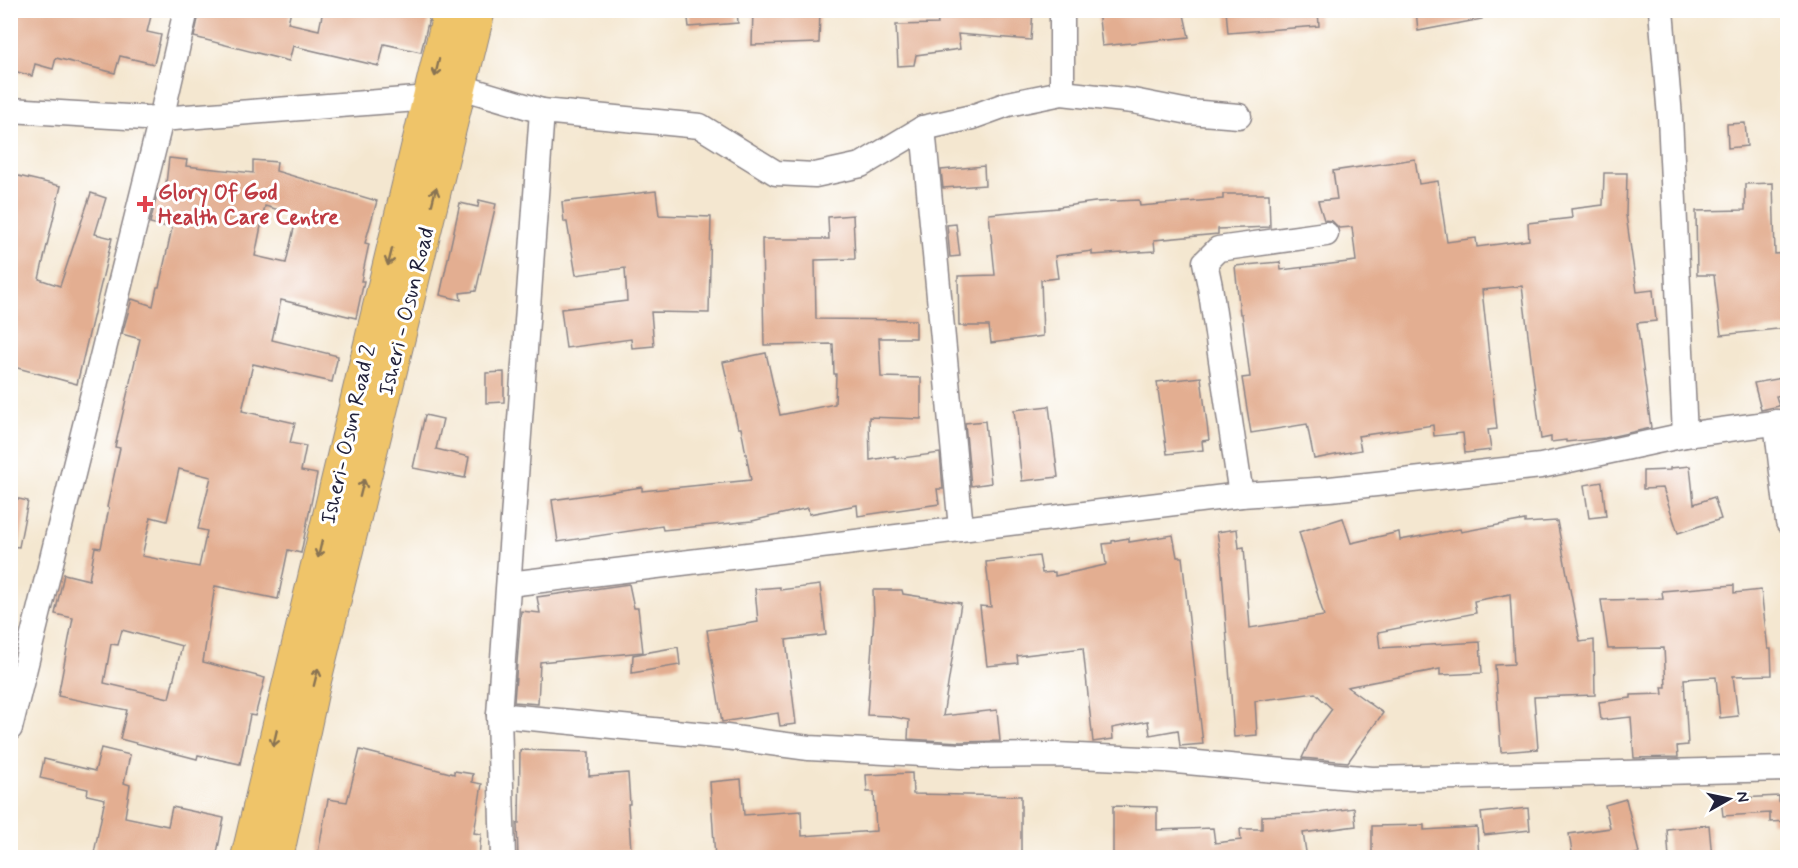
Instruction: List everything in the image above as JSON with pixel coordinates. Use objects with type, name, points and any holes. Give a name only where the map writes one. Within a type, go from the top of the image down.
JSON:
[{"type":"main road","name":"Isheri- Osun Road 2","points":[[246,858],[389,260],[449,97],[450,10]]},
{"type":"main road","name":"Isheri - Osun Road","points":[[277,858],[312,693],[449,97],[479,10]]},
{"type":"street","points":[[10,728],[186,10]]},
{"type":"street","points":[[1062,10],[1062,93]]},
{"type":"street","points":[[1661,10],[1670,117],[1685,435]]},
{"type":"street","points":[[10,110],[161,119],[449,97],[542,111],[700,126],[776,173],[815,175],[861,165],[923,128],[972,117],[1008,104],[1062,93],[1239,116]]},
{"type":"street","points":[[503,858],[499,715],[542,111]]},
{"type":"street","points":[[923,128],[961,528]]},
{"type":"street","points":[[1240,495],[1205,262],[1218,249],[1326,234]]},
{"type":"street","points":[[508,584],[1240,495],[1330,489],[1541,466],[1685,435],[1782,422],[1788,522]]},
{"type":"street","points":[[499,715],[726,737],[809,748],[960,756],[1056,755],[1165,760],[1372,779],[1788,769]]},
{"type":"building","points":[[17,10],[130,10],[151,16],[147,32],[161,35],[154,64],[120,56],[115,73],[56,58],[53,69],[35,64],[32,76],[10,70],[10,21],[14,22]]},
{"type":"building","points":[[200,10],[291,10],[288,23],[319,30],[323,10],[431,10],[421,52],[384,44],[379,66],[293,46],[289,61],[194,37]]},
{"type":"building","points":[[687,10],[737,10],[738,23],[689,27]]},
{"type":"building","points":[[753,10],[820,10],[819,43],[752,45]]},
{"type":"building","points":[[936,10],[1033,10],[1031,40],[958,34],[960,49],[916,55],[914,65],[898,66],[896,25],[938,24]]},
{"type":"building","points":[[1098,10],[1183,10],[1189,37],[1102,46]]},
{"type":"building","points":[[1226,10],[1318,10],[1319,26],[1228,33]]},
{"type":"building","points":[[1416,10],[1481,10],[1482,19],[1418,31]]},
{"type":"building","points":[[1745,123],[1747,146],[1728,148],[1727,124]]},
{"type":"building","points":[[169,158],[187,160],[186,166],[253,173],[253,160],[277,162],[276,171],[377,201],[365,243],[369,244],[356,318],[281,300],[272,340],[338,356],[332,382],[253,364],[242,411],[295,423],[290,443],[306,446],[301,471],[317,474],[301,553],[288,550],[278,599],[215,586],[203,662],[265,678],[255,716],[250,715],[240,764],[198,755],[197,759],[120,739],[127,710],[58,696],[73,618],[55,614],[64,574],[89,580],[95,547],[101,548],[120,448],[115,447],[140,339],[122,334],[132,299],[153,306],[157,287],[159,287],[172,228],[150,223],[158,190],[165,192]],"holes":[[[265,206],[297,215],[286,263],[255,256]],[[179,469],[211,477],[198,529],[207,531],[199,567],[142,556],[151,517],[167,521]],[[122,630],[182,646],[169,698],[104,683],[111,644],[118,645]]]},
{"type":"building","points":[[1415,159],[1419,184],[1438,181],[1447,242],[1476,238],[1477,247],[1529,240],[1528,223],[1572,218],[1571,209],[1603,205],[1604,173],[1627,173],[1626,215],[1637,292],[1653,290],[1656,321],[1637,323],[1651,428],[1605,438],[1566,442],[1566,440],[1551,442],[1551,437],[1541,439],[1522,286],[1482,290],[1497,429],[1488,430],[1491,450],[1465,453],[1463,433],[1434,436],[1433,425],[1358,436],[1361,450],[1314,459],[1307,424],[1251,433],[1242,378],[1250,377],[1235,266],[1280,262],[1281,270],[1356,261],[1352,227],[1339,228],[1332,221],[1324,220],[1318,201],[1337,199],[1333,171]]},
{"type":"building","points":[[984,166],[985,185],[943,188],[941,170]]},
{"type":"building","points":[[10,174],[61,186],[39,279],[60,286],[91,193],[106,198],[95,234],[112,238],[77,384],[10,366]]},
{"type":"building","points":[[1773,183],[1775,254],[1788,253],[1788,275],[1785,275],[1788,328],[1721,335],[1714,275],[1697,275],[1696,211],[1745,210],[1745,184]]},
{"type":"building","points":[[656,191],[659,215],[711,217],[709,313],[651,312],[654,346],[632,348],[631,339],[566,348],[561,309],[627,301],[625,268],[576,275],[567,222],[564,222],[562,202]]},
{"type":"building","points":[[1223,194],[1269,194],[1270,227],[1218,229],[1218,234],[1154,240],[1155,251],[1092,255],[1092,251],[1055,256],[1058,278],[1041,280],[1043,336],[991,343],[989,326],[959,326],[958,276],[995,275],[989,214],[1095,202],[1139,200],[1140,206],[1223,199]]},
{"type":"building","points":[[479,200],[496,204],[476,291],[460,293],[461,300],[440,295],[460,203],[478,207]]},
{"type":"building","points":[[853,215],[855,259],[815,260],[816,319],[916,320],[916,338],[879,338],[881,377],[921,378],[921,419],[869,417],[870,460],[940,453],[943,489],[937,489],[939,504],[858,516],[857,505],[809,514],[808,508],[752,521],[663,530],[662,526],[558,542],[552,500],[642,487],[642,491],[751,480],[741,428],[738,428],[723,362],[766,353],[780,415],[835,404],[836,374],[834,374],[833,344],[764,345],[762,239],[829,239],[828,217]]},
{"type":"building","points":[[956,224],[960,256],[950,257],[947,225]]},
{"type":"building","points":[[504,372],[504,402],[486,403],[486,373]]},
{"type":"building","points":[[1201,377],[1209,440],[1202,441],[1203,450],[1167,454],[1157,382]]},
{"type":"building","points":[[1788,377],[1788,394],[1776,396],[1779,406],[1761,410],[1754,383]]},
{"type":"building","points":[[1049,406],[1058,477],[1022,481],[1014,410]]},
{"type":"building","points":[[425,415],[443,419],[436,449],[469,457],[465,478],[413,468]]},
{"type":"building","points":[[985,421],[991,483],[971,486],[965,423]]},
{"type":"building","points":[[1690,466],[1694,504],[1714,497],[1721,519],[1678,533],[1663,488],[1643,489],[1643,471],[1670,470],[1670,468]]},
{"type":"building","points":[[1602,482],[1606,516],[1589,518],[1584,485]]},
{"type":"building","points":[[10,497],[28,501],[19,547],[10,546]]},
{"type":"building","points":[[1343,518],[1351,543],[1399,532],[1400,540],[1525,520],[1525,523],[1557,521],[1580,642],[1594,640],[1595,695],[1534,697],[1538,749],[1501,752],[1495,665],[1514,664],[1510,594],[1474,601],[1476,613],[1378,632],[1380,648],[1480,642],[1482,673],[1440,675],[1440,669],[1347,687],[1383,713],[1348,762],[1302,758],[1313,735],[1332,709],[1315,693],[1255,701],[1257,735],[1234,737],[1221,557],[1217,532],[1237,529],[1239,548],[1244,547],[1250,628],[1324,616],[1299,532]]},
{"type":"building","points":[[1173,535],[1177,557],[1182,557],[1203,744],[1180,746],[1178,730],[1150,735],[1148,721],[1112,728],[1113,739],[1093,742],[1083,648],[1017,656],[1018,663],[987,666],[980,606],[991,607],[986,562],[1039,556],[1042,573],[1055,572],[1055,576],[1105,565],[1103,544],[1129,538],[1129,542]]},
{"type":"building","points":[[629,584],[634,608],[638,608],[643,652],[540,662],[538,704],[514,702],[521,611],[540,613],[537,597]]},
{"type":"building","points":[[820,585],[826,635],[786,640],[796,724],[780,726],[778,713],[722,722],[707,630],[758,622],[755,589],[780,587],[780,590]]},
{"type":"building","points":[[1734,585],[1734,593],[1761,590],[1768,649],[1771,649],[1772,675],[1733,676],[1738,716],[1720,718],[1716,677],[1684,679],[1688,745],[1677,746],[1678,757],[1634,758],[1631,717],[1601,720],[1599,702],[1631,698],[1631,695],[1663,694],[1662,687],[1666,687],[1664,648],[1608,649],[1601,600],[1663,599],[1662,591]]},
{"type":"building","points":[[873,590],[902,590],[903,594],[961,603],[943,716],[997,710],[1000,741],[960,742],[908,739],[909,720],[867,715],[874,616]]},
{"type":"building","points":[[678,647],[680,665],[632,673],[633,655]]},
{"type":"building","points":[[101,748],[130,755],[124,783],[130,785],[125,817],[168,826],[172,807],[224,818],[216,858],[93,858],[105,799],[87,795],[88,789],[40,778],[44,759],[95,771]]},
{"type":"building","points":[[360,750],[454,774],[454,771],[473,774],[472,782],[482,784],[474,833],[481,834],[479,858],[317,858],[328,799],[347,802]]},
{"type":"building","points":[[520,750],[589,752],[589,776],[628,773],[631,851],[586,854],[586,857],[518,858]]},
{"type":"building","points":[[912,773],[913,794],[1021,796],[1021,858],[715,858],[710,782],[741,779],[744,815],[801,811],[802,836],[876,831],[874,792],[867,792],[866,775]]},
{"type":"building","points":[[1779,796],[1779,802],[1788,802],[1788,821],[1770,822],[1770,813],[1723,816],[1721,799]]},
{"type":"building","points":[[1626,799],[1639,853],[1622,858],[1573,858],[1569,834],[1610,828],[1605,805]]},
{"type":"building","points":[[1113,806],[1157,807],[1157,830],[1213,828],[1215,843],[1241,840],[1240,829],[1262,829],[1262,816],[1311,814],[1354,808],[1356,826],[1303,833],[1307,858],[1113,858]]},
{"type":"building","points":[[1528,808],[1530,830],[1484,835],[1481,813]]},
{"type":"building","points":[[1424,825],[1424,830],[1477,827],[1479,858],[1372,858],[1372,826]]},
{"type":"building","points":[[1709,825],[1712,858],[1669,858],[1667,829]]},
{"type":"place","name":"Glory Of God Health Care Centre","points":[[145,204]]}]
